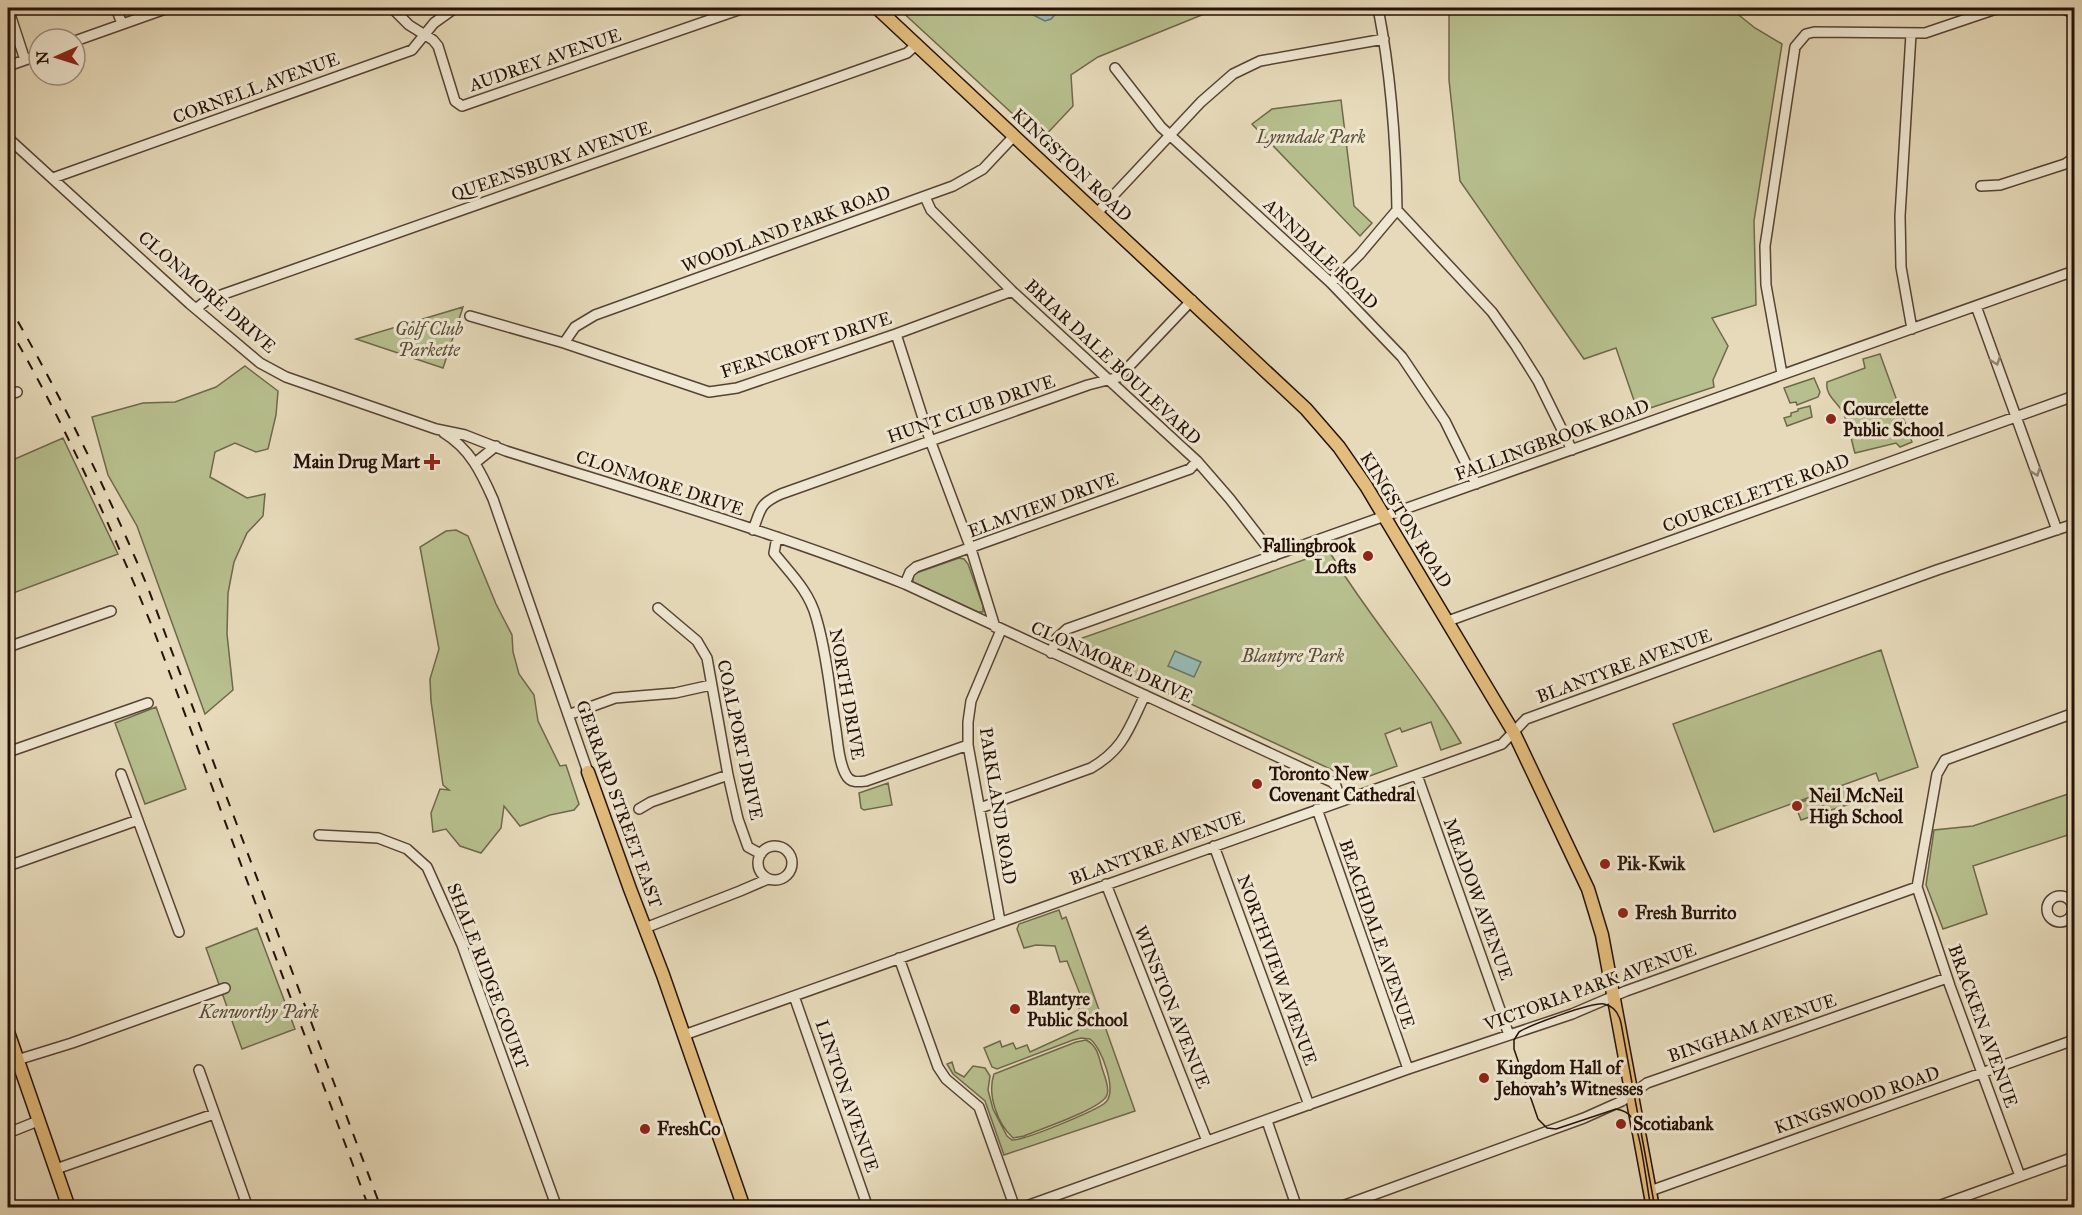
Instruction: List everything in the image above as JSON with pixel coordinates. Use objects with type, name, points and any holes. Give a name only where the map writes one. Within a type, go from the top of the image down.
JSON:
[{"type":"main road","name":"KINGSTON ROAD","points":[[877,8],[1306,409],[1366,486],[1386,517],[1514,733],[1594,905],[1614,997],[1650,1191],[1649,1207]]},
{"type":"main road","name":"GERRARD STREET EAST","points":[[588,772],[744,1208]]},
{"type":"main road","points":[[8,1032],[69,1208]]},
{"type":"street","points":[[8,8],[26,60],[8,66]]},
{"type":"street","points":[[116,8],[122,24]]},
{"type":"street","points":[[87,37],[168,8]]},
{"type":"street","points":[[392,8],[423,35]]},
{"type":"street","name":"CORNELL AVENUE","points":[[53,178],[412,50],[434,23],[456,8]]},
{"type":"street","name":"AUDREY AVENUE","points":[[423,35],[438,45],[455,101],[465,106],[744,8]]},
{"type":"street","points":[[1378,8],[1384,39],[1396,160],[1397,210],[1498,321],[1538,381],[1572,450]]},
{"type":"street","points":[[1782,374],[1766,285],[1765,246],[1795,47],[1806,34],[1814,32],[1925,33],[1999,8]]},
{"type":"street","points":[[2062,8],[2074,14]]},
{"type":"street","points":[[1911,34],[1900,216],[1901,267],[1912,328]]},
{"type":"street","points":[[1097,213],[1201,102],[1233,74],[1260,61],[1384,39]]},
{"type":"street","name":"QUEENSBURY AVENUE","points":[[197,309],[207,300],[884,61],[908,52],[916,45]]},
{"type":"street","name":"ANNDALE ROAD","points":[[1115,68],[1170,135],[1331,283],[1402,357],[1445,421],[1476,484]]},
{"type":"street","name":"WOODLAND PARK ROAD","points":[[564,343],[575,327],[595,315],[953,186],[983,169],[1014,136]]},
{"type":"street","name":"CLONMORE DRIVE","points":[[8,138],[197,309],[260,363],[286,377],[436,429],[465,435],[506,451],[777,537],[904,584],[1332,782],[1336,786],[1341,801]]},
{"type":"street","points":[[1981,186],[2000,185],[2065,164],[2074,158]]},
{"type":"street","name":"BRIAR DALE BOULEVARD","points":[[925,197],[931,210],[1012,291],[1197,461],[1274,556]]},
{"type":"street","points":[[1331,283],[1360,254],[1397,210]]},
{"type":"street","name":"FALLINGBROOK ROAD","points":[[1051,653],[1057,638],[1067,629],[2074,271]]},
{"type":"street","name":"FERNCROFT DRIVE","points":[[470,316],[564,343],[709,392],[731,390],[896,334],[1012,291]]},
{"type":"street","name":"HUNT CLUB DRIVE","points":[[753,530],[760,510],[767,501],[930,440],[1088,385],[1119,377],[1192,300]]},
{"type":"street","points":[[1976,306],[2057,530]]},
{"type":"street","points":[[896,334],[930,440],[998,628]]},
{"type":"street","name":"COURCELETTE ROAD","points":[[1448,621],[2074,396]]},
{"type":"street","name":"GERRARD STREET EAST","points":[[436,429],[455,440],[476,463],[497,509],[588,772]]},
{"type":"street","points":[[476,463],[496,446]]},
{"type":"street","name":"ELMVIEW DRIVE","points":[[904,584],[914,568],[1190,469],[1197,461]]},
{"type":"street","name":"BLANTYRE AVENUE","points":[[684,1035],[1502,744],[1526,719],[1926,574],[2074,524]]},
{"type":"street","name":"NORTH DRIVE","points":[[777,537],[774,553],[801,585],[816,618],[840,754],[849,780],[866,781],[968,745]]},
{"type":"street","name":"COALPORT DRIVE","points":[[658,608],[697,641],[707,658],[738,819],[748,847],[761,854],[758,865],[760,871],[768,879]]},
{"type":"street","points":[[8,647],[111,611]]},
{"type":"street","name":"PARKLAND ROAD","points":[[998,628],[971,701],[968,745],[1000,921]]},
{"type":"street","points":[[568,715],[615,698],[675,693],[711,685]]},
{"type":"street","points":[[980,808],[1091,768],[1106,759],[1125,737],[1145,695]]},
{"type":"street","points":[[8,752],[148,703]]},
{"type":"street","points":[[1917,887],[1937,774],[1945,760],[2074,713]]},
{"type":"street","points":[[122,774],[179,932]]},
{"type":"street","points":[[639,809],[651,802],[728,775]]},
{"type":"street","name":"MEADOW AVENUE","points":[[1417,775],[1509,1035]]},
{"type":"street","name":"BEACHDALE AVENUE","points":[[1317,809],[1408,1069]]},
{"type":"street","points":[[8,866],[138,820]]},
{"type":"street","name":"SHALE RIDGE COURT","points":[[319,835],[378,838],[407,849],[427,867],[462,945],[556,1208]]},
{"type":"street","points":[[645,928],[768,879],[779,879],[788,874],[792,864],[791,858],[784,850],[774,846],[761,854]]},
{"type":"street","name":"NORTHVIEW AVENUE","points":[[1214,846],[1310,1105]]},
{"type":"street","name":"WINSTON AVENUE","points":[[1106,884],[1207,1142]]},
{"type":"street","name":"BRACKEN AVENUE","points":[[1917,887],[1947,978],[2020,1176]]},
{"type":"street","name":"VICTORIA PARK AVENUE","points":[[1021,1208],[1917,887]]},
{"type":"street","points":[[899,958],[938,1067],[946,1079],[979,1107],[1015,1208]]},
{"type":"street","name":"BINGHAM AVENUE","points":[[1337,1208],[1584,1118],[1632,1095],[1642,1085],[1656,1079],[1947,978]]},
{"type":"street","points":[[17,1060],[72,1043],[225,988]]},
{"type":"street","name":"LINTON AVENUE","points":[[794,996],[868,1208]]},
{"type":"street","name":"KINGSWOOD ROAD","points":[[1650,1191],[2074,1040]]},
{"type":"street","points":[[199,1070],[247,1205],[232,1208]]},
{"type":"street","points":[[56,1169],[214,1114]]},
{"type":"street","points":[[1267,1121],[1297,1208]]},
{"type":"street","points":[[8,1133],[38,1122]]},
{"type":"street","points":[[1933,1208],[2074,1157]]},
{"type":"green space","points":[[898,8],[1219,8],[1098,57],[1071,75],[1073,106],[1041,140]]},
{"type":"green space","points":[[1449,8],[1730,8],[1755,28],[1782,44],[1754,221],[1756,305],[1712,318],[1728,346],[1713,380],[1714,387],[1638,412],[1616,348],[1584,359],[1460,181],[1449,80]]},
{"type":"green space","name":"Lynndale Park","points":[[1341,100],[1354,206],[1372,223],[1360,236],[1252,124],[1272,109]]},
{"type":"green space","name":"Golf Club Parkette","points":[[463,307],[443,368],[356,339]]},
{"type":"green space","points":[[1880,354],[1912,442],[1900,447],[1896,443],[1855,453],[1846,421],[1842,411],[1829,394],[1827,382],[1865,368],[1863,359]]},
{"type":"green space","points":[[245,366],[278,391],[276,415],[268,449],[256,452],[235,443],[215,452],[210,477],[247,498],[265,494],[263,516],[247,533],[234,562],[228,593],[227,634],[233,690],[205,714],[137,526],[108,475],[92,417],[143,403],[175,402],[216,387]]},
{"type":"green space","points":[[1814,378],[1820,392],[1818,397],[1797,405],[1796,402],[1790,403],[1784,388]]},
{"type":"green space","points":[[1810,406],[1812,417],[1787,426],[1784,418],[1791,416],[1791,413],[1798,409]]},
{"type":"green space","points":[[63,438],[118,554],[8,595],[8,462]]},
{"type":"green space","points":[[456,530],[468,536],[496,604],[512,635],[513,652],[519,674],[534,695],[538,721],[560,766],[566,765],[579,804],[574,810],[550,815],[520,826],[504,806],[501,828],[481,853],[460,846],[446,829],[433,832],[431,813],[440,789],[449,790],[443,785],[431,701],[430,679],[439,649],[420,547],[446,531]]},
{"type":"green space","name":"Blantyre Park","points":[[1329,551],[1361,600],[1430,694],[1461,743],[1441,750],[1431,722],[1402,732],[1400,728],[1385,734],[1397,766],[1356,781],[1071,648],[1071,642]]},
{"type":"green space","points":[[959,558],[964,559],[968,564],[983,612],[978,612],[913,582],[913,576],[916,573]]},
{"type":"green space","points":[[1881,650],[1918,767],[1879,781],[1876,773],[1714,832],[1673,724]]},
{"type":"green space","points":[[156,707],[186,789],[145,804],[115,723]]},
{"type":"green space","points":[[888,783],[892,805],[864,810],[861,808],[859,793]]},
{"type":"green space","points":[[1845,787],[1850,804],[1825,812],[1820,796]]},
{"type":"green space","points":[[2074,792],[2074,833],[1973,866],[1987,914],[1943,929],[1926,885],[1934,830],[1973,826]]},
{"type":"green space","points":[[1819,796],[1824,812],[1801,820],[1795,804]]},
{"type":"green space","points":[[1059,910],[1062,919],[1066,917],[1135,1111],[1004,1155],[985,1101],[953,1074],[947,1064],[952,1062],[955,1072],[964,1077],[973,1066],[985,1068],[990,1076],[988,1090],[993,1109],[1007,1136],[1012,1140],[1030,1136],[1076,1118],[1106,1102],[1109,1096],[1107,1069],[1099,1051],[1090,1039],[1073,1040],[997,1069],[992,1067],[984,1048],[1000,1041],[1002,1047],[1013,1043],[1016,1049],[1027,1045],[1030,1052],[1078,1030],[1080,994],[1067,961],[1060,962],[1055,946],[1036,945],[1024,948],[1017,929],[1019,924]]},
{"type":"green space","name":"Kenworthy Park","points":[[257,928],[295,1029],[242,1049],[206,948]]},
{"type":"green space","points":[[1086,1040],[1093,1045],[1099,1056],[1107,1085],[1107,1095],[1083,1112],[1024,1136],[1013,1138],[1002,1124],[995,1108],[992,1090],[994,1074]]},
{"type":"water","points":[[1028,8],[1061,8],[1051,19],[1045,21],[1033,15]]},
{"type":"water","points":[[1175,651],[1201,662],[1194,677],[1168,666]]},
{"type":"tram line","points":[[1651,1208],[1641,1147],[1632,1118],[1629,1114],[1616,1109],[1556,1129],[1547,1128],[1538,1119],[1514,1049],[1514,1040],[1519,1032],[1597,1004],[1604,1004],[1616,1011],[1621,1023],[1655,1208]]},
{"type":"railway","points":[[8,304],[82,444],[148,588],[381,1208]]},
{"type":"railway","points":[[8,326],[49,400],[86,476],[154,631],[369,1208]]},
{"type":"place","name":"Courcelette Public School","points":[[1831,419]]},
{"type":"place","name":"Main Drug Mart","points":[[432,462]]},
{"type":"place","name":"Fallingbrook Lofts","points":[[1368,556]]},
{"type":"place","name":"Toronto New Covenant Cathedral","points":[[1257,784]]},
{"type":"place","name":"Neil McNeil High School","points":[[1797,806]]},
{"type":"place","name":"Pik-Kwik","points":[[1605,864]]},
{"type":"place","name":"Fresh Burrito","points":[[1623,913]]},
{"type":"place","name":"Blantyre Public School","points":[[1015,1009]]},
{"type":"place","name":"Kingdom Hall of Jehovah's Witnesses","points":[[1484,1078]]},
{"type":"place","name":"Scotiabank","points":[[1621,1124]]},
{"type":"place","name":"FreshCo","points":[[645,1129]]}]
